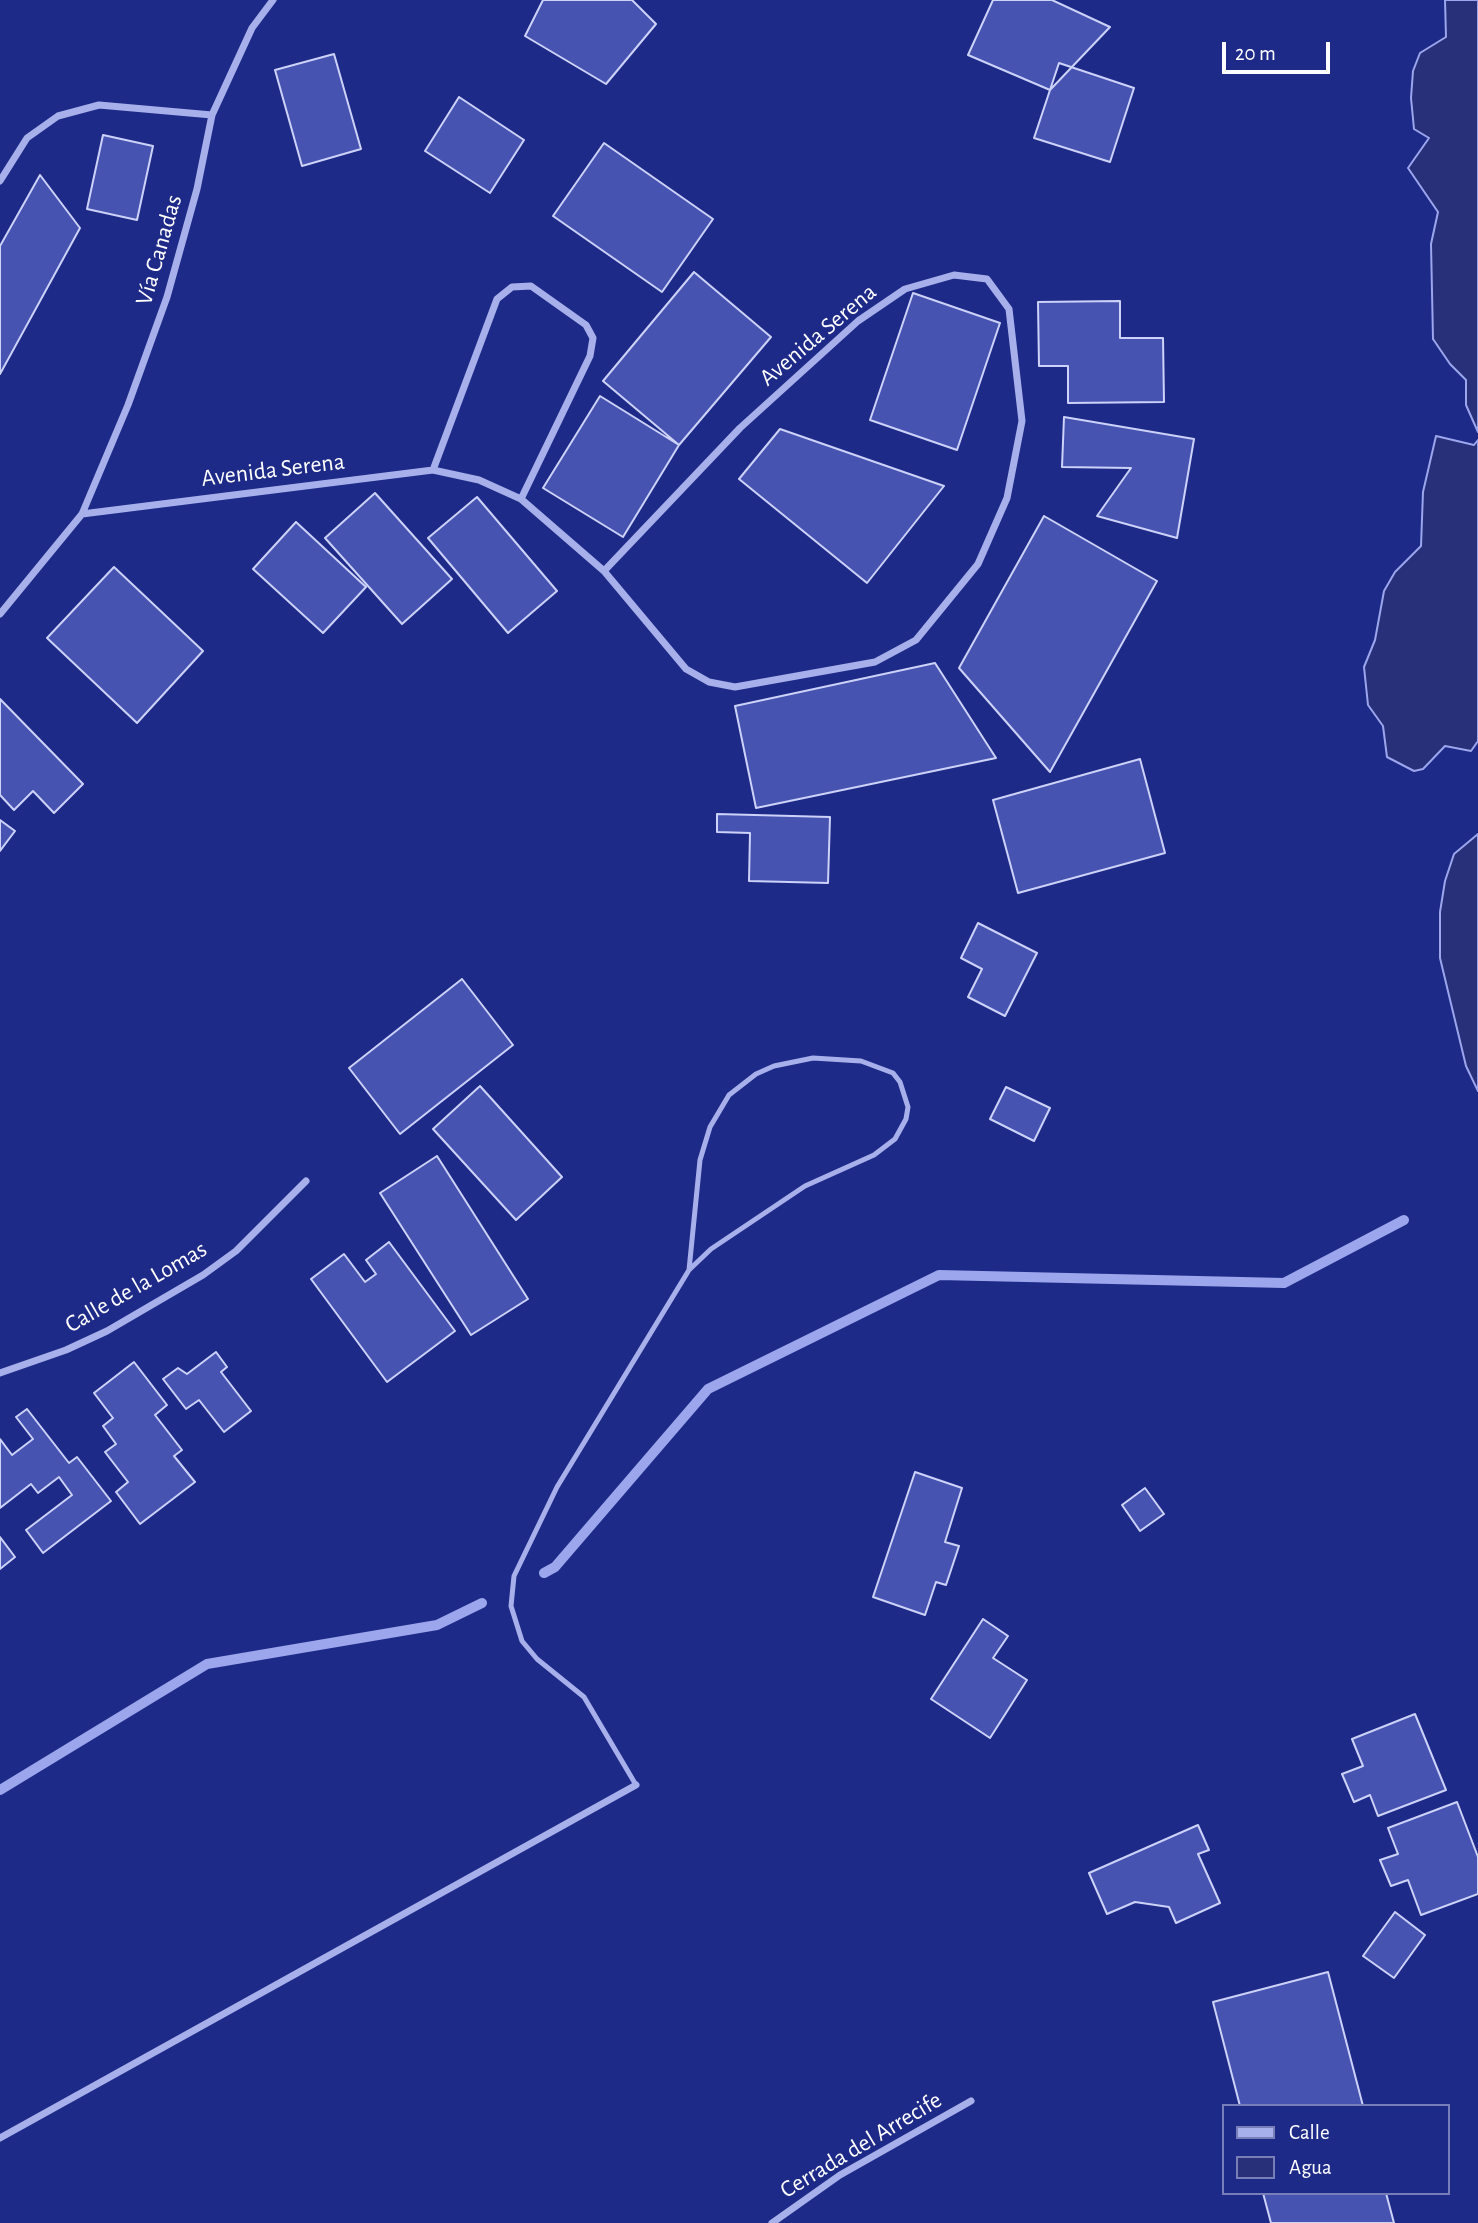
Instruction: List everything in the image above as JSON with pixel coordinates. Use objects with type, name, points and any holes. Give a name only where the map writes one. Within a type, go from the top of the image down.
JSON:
[{"type":"street","name":"Vía Canadas","points":[[0,614],[82,514],[128,405],[167,297],[197,189],[212,115],[252,28],[273,0]]},
{"type":"street","points":[[0,181],[27,138],[58,116],[99,105],[212,115]]},
{"type":"street","name":"Avenida Serena","points":[[82,514],[433,470],[479,480],[521,499],[604,571],[686,669],[709,682],[735,687],[875,662],[915,640],[978,564],[1007,498],[1022,421],[1009,309],[987,279],[954,275],[905,289],[858,321],[740,428],[604,571]]},
{"type":"street","points":[[433,470],[497,299],[512,287],[531,286],[586,325],[593,338],[590,356],[521,499]]},
{"type":"street","name":"Calle de la Lomas","points":[[0,1373],[66,1350],[107,1331],[203,1275],[246,1241],[306,1181]]},
{"type":"street","points":[[0,2138],[636,1786]]},
{"type":"street","name":"Cerrada del Arrecife","points":[[772,2223],[839,2175],[971,2101]]},
{"type":"lane","points":[[636,1786],[584,1697],[529,1651],[517,1629],[511,1595],[522,1554],[557,1487],[689,1270],[711,1249],[805,1186],[874,1155],[895,1139],[906,1119],[908,1107],[900,1082],[893,1073],[862,1061],[813,1058],[774,1066],[756,1074],[729,1095],[710,1127],[700,1160],[689,1270]]},
{"type":"water","points":[[1445,0],[1478,0],[1478,432],[1466,405],[1466,380],[1450,364],[1433,339],[1431,244],[1438,212],[1408,168],[1429,138],[1414,129],[1411,98],[1413,71],[1420,53],[1446,37]]},
{"type":"water","points":[[1436,436],[1474,445],[1478,440],[1478,741],[1471,751],[1445,746],[1423,769],[1414,771],[1387,757],[1383,726],[1368,705],[1364,667],[1375,640],[1384,591],[1395,572],[1421,546],[1423,492]]},
{"type":"water","points":[[1478,834],[1478,1091],[1466,1066],[1440,958],[1440,912],[1445,881],[1454,854]]},
{"type":"building","points":[[543,0],[632,0],[656,24],[606,84],[525,36]]},
{"type":"building","points":[[993,0],[1052,0],[1110,27],[1050,90],[968,55]]},
{"type":"building","points":[[334,54],[361,149],[302,166],[275,70]]},
{"type":"building","points":[[1059,63],[1134,88],[1110,162],[1034,138]]},
{"type":"building","points":[[459,97],[524,140],[490,193],[425,151]]},
{"type":"building","points":[[103,135],[153,146],[137,220],[87,209]]},
{"type":"building","points":[[604,143],[713,219],[662,292],[553,216]]},
{"type":"building","points":[[40,175],[80,228],[0,374],[0,246]]},
{"type":"building","points":[[694,272],[771,337],[679,445],[603,381]]},
{"type":"building","points":[[913,293],[1000,323],[957,450],[870,420]]},
{"type":"building","points":[[1120,301],[1120,338],[1163,338],[1164,402],[1068,403],[1068,366],[1039,366],[1038,302]]},
{"type":"building","points":[[600,396],[679,445],[623,537],[543,488]]},
{"type":"building","points":[[1064,417],[1194,439],[1177,538],[1097,516],[1131,468],[1062,467]]},
{"type":"building","points":[[780,429],[944,486],[867,583],[739,479]]},
{"type":"building","points":[[375,493],[452,579],[402,624],[325,538]]},
{"type":"building","points":[[477,497],[557,591],[508,633],[428,538]]},
{"type":"building","points":[[1044,516],[1157,581],[1050,772],[959,668]]},
{"type":"building","points":[[296,522],[366,587],[323,633],[253,569]]},
{"type":"building","points":[[114,567],[203,651],[137,723],[47,638]]},
{"type":"building","points":[[935,663],[996,758],[756,808],[735,706]]},
{"type":"building","points":[[0,699],[83,784],[54,813],[33,791],[14,810],[0,795]]},
{"type":"building","points":[[1140,759],[1165,853],[1018,893],[993,800]]},
{"type":"building","points":[[717,814],[830,817],[828,883],[749,881],[750,833],[717,832]]},
{"type":"building","points":[[0,820],[15,831],[0,851]]},
{"type":"building","points":[[978,923],[1037,953],[1005,1016],[968,997],[982,969],[961,958]]},
{"type":"building","points":[[462,979],[513,1045],[400,1134],[349,1068]]},
{"type":"building","points":[[480,1086],[562,1177],[516,1220],[433,1129]]},
{"type":"building","points":[[1006,1087],[1050,1108],[1034,1141],[990,1119]]},
{"type":"building","points":[[437,1156],[528,1299],[471,1335],[380,1193]]},
{"type":"building","points":[[389,1242],[455,1331],[387,1382],[311,1279],[344,1254],[365,1282],[376,1274],[366,1260]]},
{"type":"building","points":[[216,1352],[227,1367],[221,1372],[251,1411],[224,1432],[199,1400],[186,1409],[163,1379],[178,1368],[187,1374]]},
{"type":"building","points":[[134,1362],[167,1405],[155,1415],[182,1450],[174,1456],[195,1482],[140,1524],[116,1492],[128,1482],[105,1452],[116,1444],[103,1426],[113,1418],[94,1393]]},
{"type":"building","points":[[27,1409],[69,1463],[77,1457],[111,1501],[43,1553],[26,1530],[72,1495],[59,1477],[38,1493],[31,1484],[0,1508],[0,1439],[12,1455],[33,1439],[16,1417]]},
{"type":"building","points":[[915,1472],[962,1488],[945,1542],[959,1546],[946,1585],[936,1582],[925,1615],[873,1597]]},
{"type":"building","points":[[1145,1488],[1164,1514],[1140,1531],[1122,1505]]},
{"type":"building","points":[[0,1537],[15,1557],[0,1569]]},
{"type":"building","points":[[983,1619],[1008,1636],[993,1658],[1027,1680],[990,1738],[931,1699]]},
{"type":"building","points":[[1415,1714],[1446,1790],[1378,1816],[1370,1795],[1354,1802],[1342,1774],[1363,1766],[1352,1739]]},
{"type":"building","points":[[1457,1802],[1478,1857],[1478,1894],[1421,1915],[1408,1880],[1391,1886],[1380,1860],[1398,1854],[1388,1828]]},
{"type":"building","points":[[1198,1825],[1209,1850],[1198,1854],[1220,1903],[1176,1923],[1169,1907],[1135,1902],[1107,1914],[1089,1873]]},
{"type":"building","points":[[1395,1912],[1425,1935],[1394,1978],[1363,1956]]},
{"type":"building","points":[[1328,1972],[1362,2104],[1239,2104],[1213,2002]]},
{"type":"building","points":[[1264,2195],[1387,2195],[1394,2223],[1271,2223]]},
{"type":"waterway","points":[[544,1573],[555,1567],[708,1389],[939,1275],[1284,1283],[1404,1220]]},
{"type":"waterway","points":[[0,1790],[207,1664],[437,1625],[482,1603]]}]
